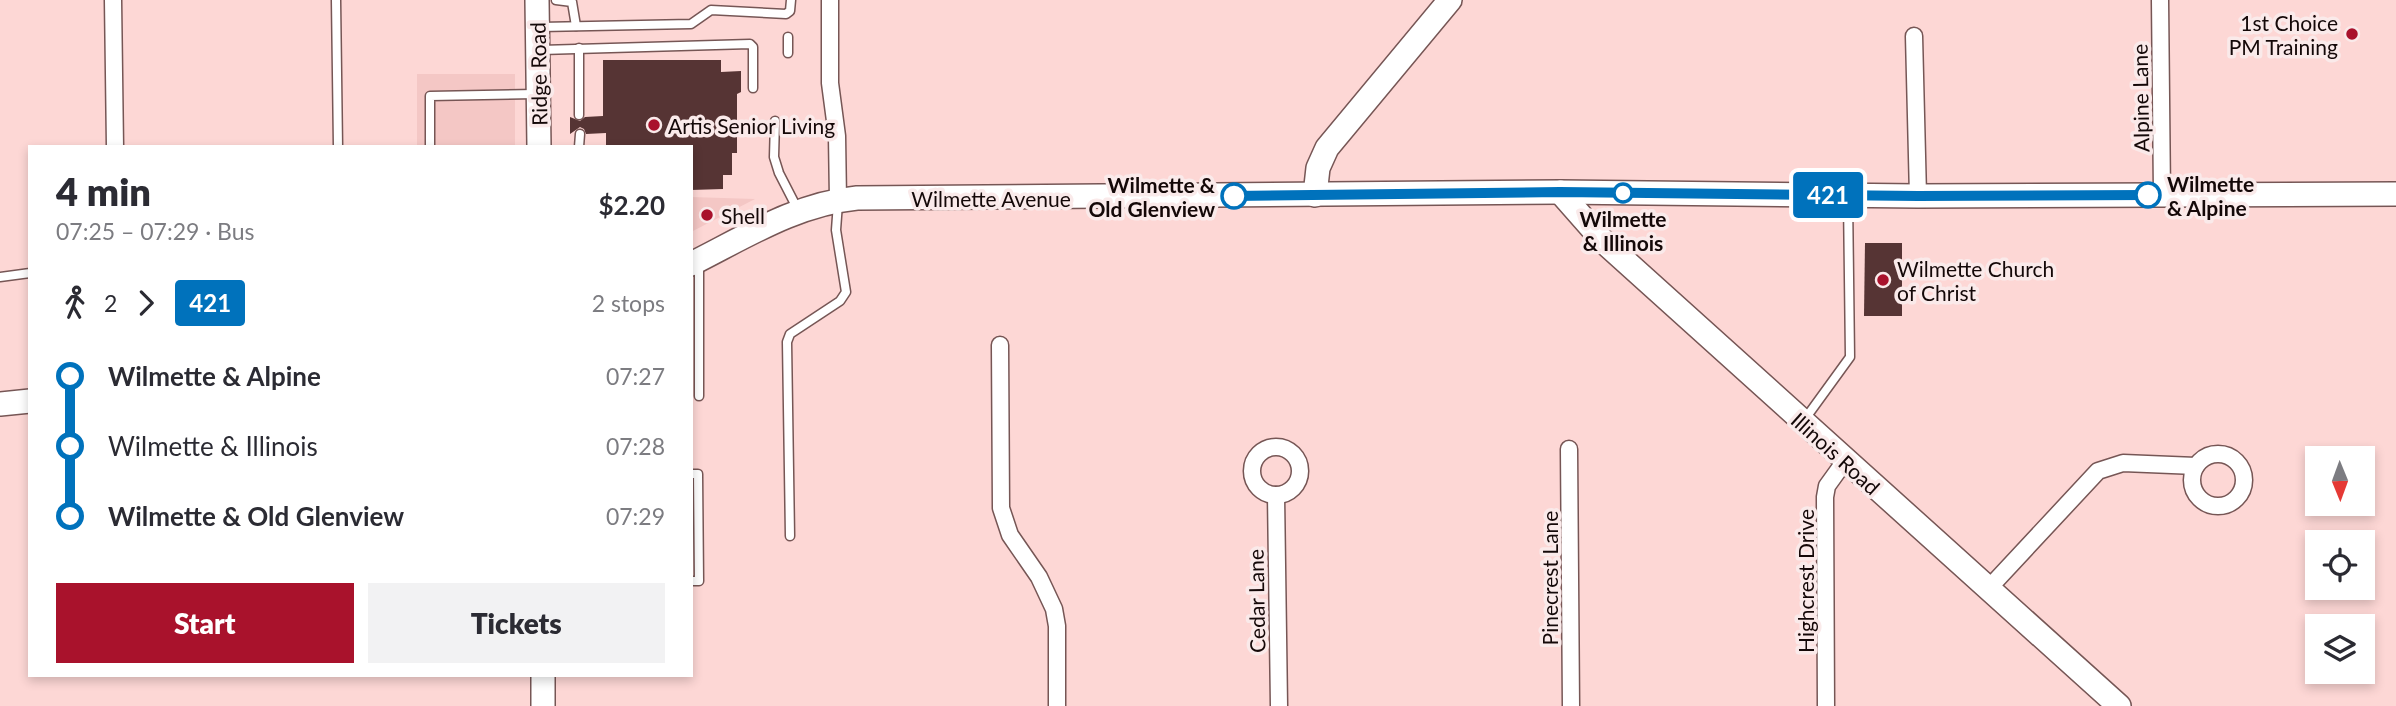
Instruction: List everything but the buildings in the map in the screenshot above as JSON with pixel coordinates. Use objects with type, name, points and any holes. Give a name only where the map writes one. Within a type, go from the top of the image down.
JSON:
[{"type":"street","points":[[113,0],[115,145]]},
{"type":"street","name":"Ridge Road","points":[[537,0],[539,145]]},
{"type":"street","points":[[830,0],[830,83],[837,136],[838,200]]},
{"type":"street","points":[[1315,195],[1318,168],[1327,148],[1450,0]]},
{"type":"street","name":"Alpine Lane","points":[[2160,0],[2162,195]]},
{"type":"street","points":[[1914,36],[1918,196]]},
{"type":"street","name":"Wilmette Avenue","points":[[695,262],[789,214],[838,200],[1560,192],[1918,196],[2396,194]]},
{"type":"street","name":"Illinois Road","points":[[1560,192],[1604,242],[2119,706]]},
{"type":"street","points":[[1000,345],[1001,508],[1010,535],[1048,592],[1054,609],[1057,626],[1057,706]]},
{"type":"street","points":[[0,404],[28,401]]},
{"type":"street","name":"Pinecrest Lane","points":[[1569,449],[1571,706]]},
{"type":"street","name":"Highcrest Drive","points":[[1826,706],[1825,497],[1827,486],[1845,461]]},
{"type":"street","points":[[1989,588],[2098,471],[2123,463],[2196,466]]},
{"type":"street","name":"Cedar Lane","points":[[1276,495],[1279,706]]},
{"type":"street","points":[[543,677],[543,706]]},
{"type":"lane","points":[[336,0],[338,145]]},
{"type":"lane","points":[[556,0],[572,2],[576,26]]},
{"type":"lane","points":[[538,27],[691,24],[711,10],[786,14],[790,11],[791,0]]},
{"type":"lane","points":[[788,37],[788,53]]},
{"type":"lane","points":[[538,51],[750,44],[753,47],[753,88]]},
{"type":"lane","points":[[579,48],[579,115]]},
{"type":"lane","points":[[430,145],[430,96],[538,94]]},
{"type":"lane","points":[[775,121],[774,157],[779,173],[799,211]]},
{"type":"lane","points":[[579,145],[580,134]]},
{"type":"lane","points":[[1802,422],[1850,357],[1848,195]]},
{"type":"lane","points":[[790,536],[787,342],[790,334],[840,301],[846,292],[836,230],[838,200]]},
{"type":"lane","points":[[695,262],[699,396]]},
{"type":"lane","points":[[0,277],[28,273]]},
{"type":"lane","points":[[693,474],[698,474],[699,581],[693,581]]},
{"type":"shaded area","points":[[417,74],[515,74],[515,145],[417,145]]},
{"type":"shaded area","name":"Shell","points":[[693,197],[755,199],[693,231]]},
{"type":"bus line","name":"421","points":[[1234,196],[1560,192],[1918,196],[2148,195]]},
{"type":"place","name":"1st Choice PM Training","points":[[2352,34]]},
{"type":"place","name":"Artis Senior Living","points":[[654,125]]},
{"type":"place","name":"Wilmette & Illinois","points":[[1623,193]]},
{"type":"place","name":"Wilmette & Alpine","points":[[2148,195]]},
{"type":"place","name":"Wilmette & Old Glenview","points":[[1234,196]]},
{"type":"place","name":"Shell","points":[[707,215]]},
{"type":"place","name":"Wilmette Church of Christ","points":[[1883,280]]}]
